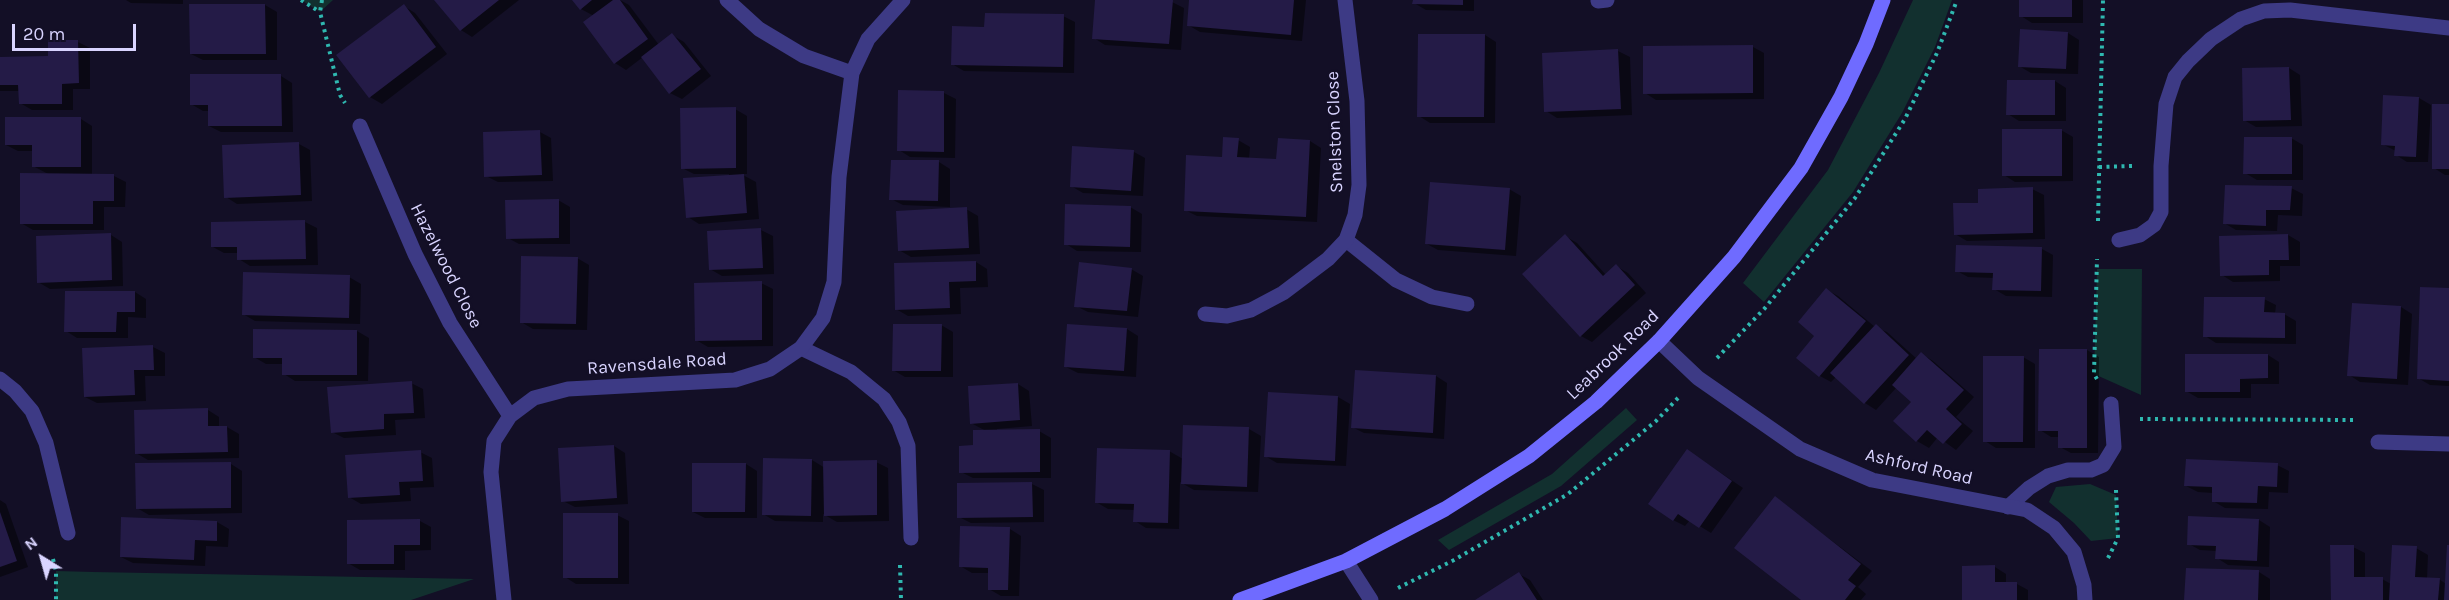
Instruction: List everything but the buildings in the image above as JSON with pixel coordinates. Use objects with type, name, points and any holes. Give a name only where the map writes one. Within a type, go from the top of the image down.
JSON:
[{"type":"street","points":[[727,0],[759,29],[804,56],[852,73]]},
{"type":"street","name":"Ravensdale Road","points":[[504,600],[491,472],[494,441],[510,416],[534,398],[568,389],[735,380],[770,369],[801,348],[823,318],[834,282],[839,177],[852,73],[868,39],[903,0]]},
{"type":"street","name":"Snelston Close","points":[[1205,314],[1227,316],[1251,310],[1282,294],[1328,259],[1346,240],[1355,215],[1359,185],[1357,101],[1345,0]]},
{"type":"street","points":[[1598,1],[1607,0]]},
{"type":"street","name":"Leabrook Road","points":[[1240,600],[1346,561],[1445,509],[1528,456],[1596,402],[1659,341],[1734,257],[1801,168],[1841,97],[1866,44],[1883,0]]},
{"type":"street","points":[[2119,240],[2140,235],[2154,225],[2161,212],[2161,166],[2166,104],[2175,77],[2211,39],[2241,19],[2264,11],[2290,10],[2449,28]]},
{"type":"street","name":"Hazelwood Close","points":[[360,126],[415,254],[450,323],[510,416]]},
{"type":"street","points":[[1346,240],[1396,280],[1432,297],[1467,304]]},
{"type":"street","name":"Ashford Road","points":[[1659,341],[1698,378],[1800,449],[1872,480],[2027,510],[2054,528],[2074,552],[2085,592]]},
{"type":"street","points":[[801,348],[851,372],[884,399],[899,422],[908,446],[911,538]]},
{"type":"street","points":[[0,379],[15,391],[32,411],[46,443],[68,533]]},
{"type":"street","points":[[2008,507],[2029,488],[2048,476],[2068,470],[2091,470],[2103,465],[2114,447],[2110,404]]},
{"type":"street","points":[[2378,442],[2449,444]]},
{"type":"street","points":[[1346,561],[1371,600]]},
{"type":"path","points":[[301,0],[320,12]]},
{"type":"path","points":[[322,0],[320,12],[340,95],[360,126]]},
{"type":"path","points":[[2098,229],[2103,0]]},
{"type":"path","points":[[2098,249],[2094,374],[2110,404],[2133,419],[2356,420],[2378,442]]},
{"type":"path","points":[[2085,592],[2108,558],[2118,538],[2114,447]]},
{"type":"path","points":[[56,600],[56,571],[49,547],[68,533]]},
{"type":"green space","points":[[301,0],[333,0],[320,12]]},
{"type":"green space","points":[[1913,0],[1952,0],[1935,47],[1902,113],[1853,192],[1764,302],[1743,283],[1828,170],[1879,73]]},
{"type":"green space","points":[[2097,269],[2142,269],[2141,395],[2094,374]]},
{"type":"green space","points":[[1626,408],[1637,420],[1561,486],[1449,550],[1438,540],[1552,474]]},
{"type":"green space","points":[[2090,484],[2116,495],[2118,538],[2091,541],[2049,502],[2056,487]]},
{"type":"green space","points":[[56,571],[474,579],[411,600],[56,600]]}]
